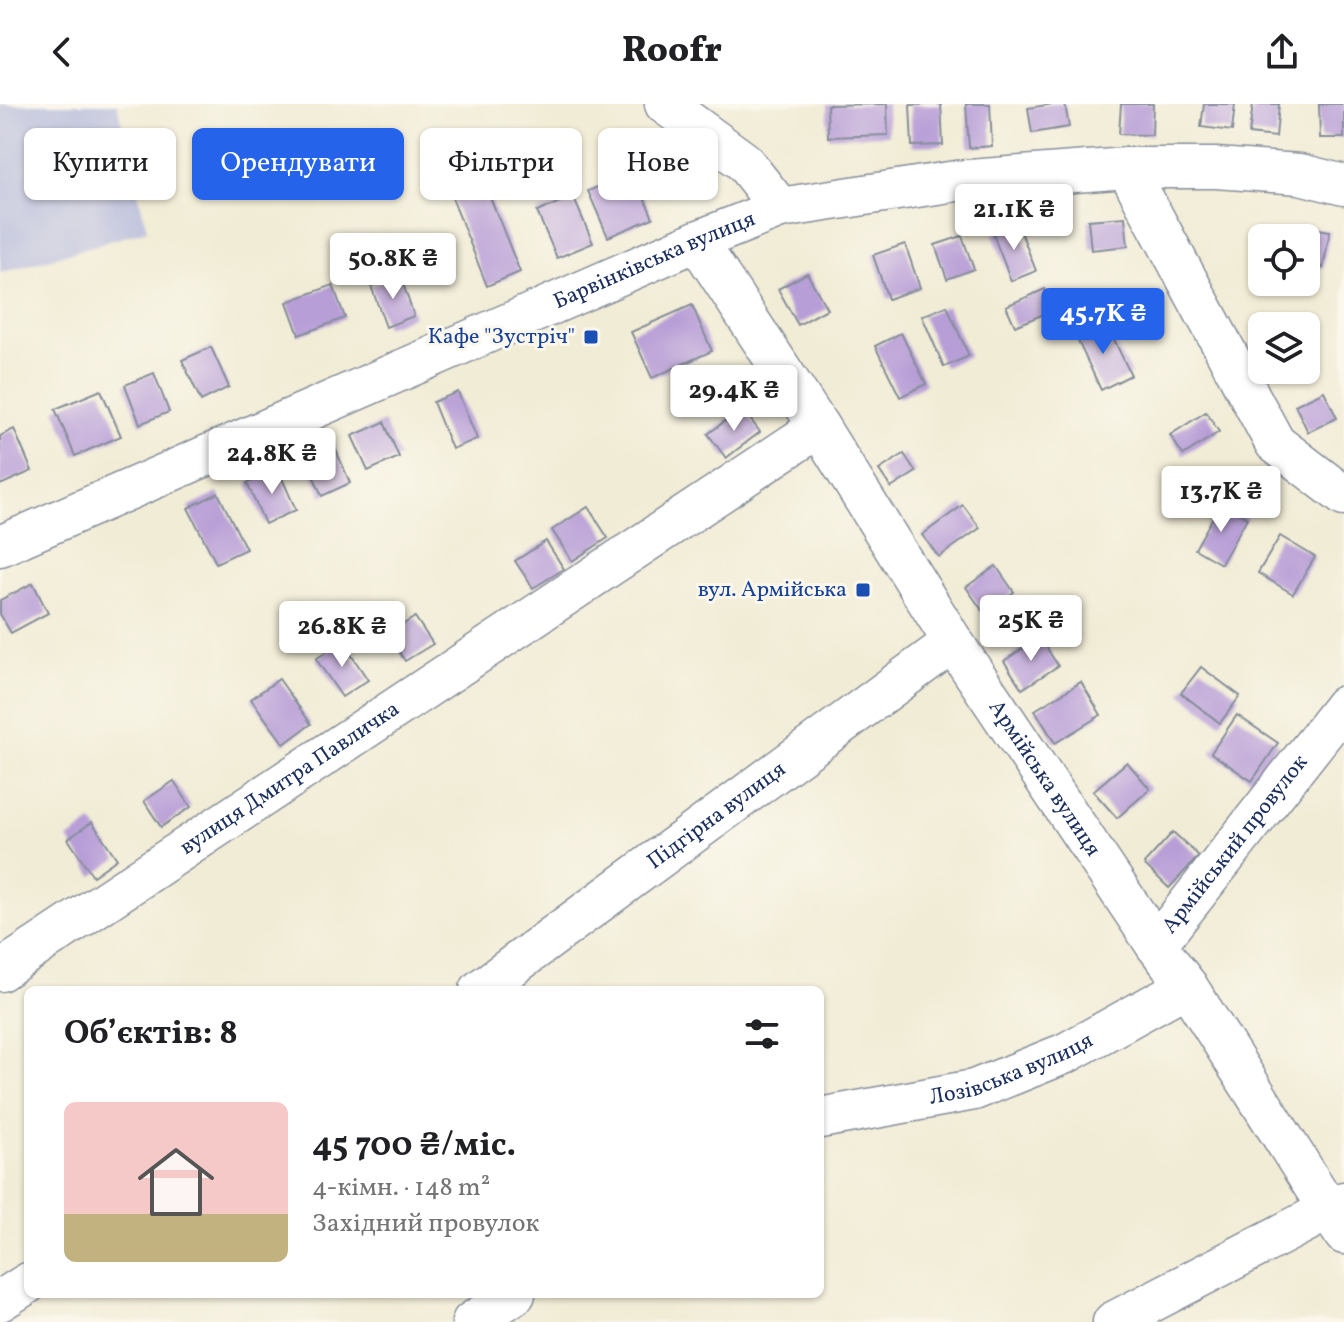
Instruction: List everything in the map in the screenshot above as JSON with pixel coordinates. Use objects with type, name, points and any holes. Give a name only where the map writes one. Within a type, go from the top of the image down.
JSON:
[{"type":"street","points":[[665,104],[743,161],[780,208]]},
{"type":"street","points":[[1127,168],[1275,443],[1344,496]]},
{"type":"street","name":"Барвінківська вулиця","points":[[0,546],[697,241],[780,208],[956,181],[1127,168],[1300,174],[1344,185]]},
{"type":"street","name":"Армійська вулиця","points":[[697,241],[819,427],[953,642],[1339,1215]]},
{"type":"street","name":"вулиця Дмитра Павличка","points":[[0,971],[819,427]]},
{"type":"street","name":"Підгірна вулиця","points":[[485,986],[953,642]]},
{"type":"street","name":"Армійський провулок","points":[[1156,945],[1344,706]]},
{"type":"street","name":"Лозівська вулиця","points":[[824,1117],[974,1090],[1066,1053],[1187,986]]},
{"type":"street","points":[[1113,1322],[1339,1215]]},
{"type":"street","points":[[0,1301],[24,1286]]},
{"type":"street","points":[[472,1322],[509,1298]]},
{"type":"street","points":[[0,1315],[4,1322]]},
{"type":"shaded area","points":[[0,104],[117,104],[123,128],[24,128],[24,200],[140,200],[147,230],[0,273]]},
{"type":"building","points":[[887,104],[888,135],[828,137],[827,105]]},
{"type":"building","points":[[941,104],[943,145],[912,146],[910,105]]},
{"type":"building","points":[[966,104],[990,104],[992,146],[969,148]]},
{"type":"building","points":[[1065,104],[1069,127],[1032,133],[1028,108]]},
{"type":"building","points":[[1121,104],[1153,104],[1152,135],[1119,134]]},
{"type":"building","points":[[1204,104],[1235,104],[1232,131],[1201,127]]},
{"type":"building","points":[[1253,104],[1279,104],[1276,137],[1249,134]]},
{"type":"building","points":[[1319,104],[1344,104],[1344,138],[1320,138]]},
{"type":"building","points":[[598,187],[598,200],[645,200],[653,218],[608,237],[588,191]]},
{"type":"building","points":[[453,200],[491,200],[520,272],[487,286]]},
{"type":"building","points":[[564,200],[575,200],[593,243],[557,258],[537,212]]},
{"type":"building","points":[[1125,217],[1128,246],[1091,250],[1088,220]]},
{"type":"building","points":[[1018,224],[1036,271],[1011,281],[993,234]]},
{"type":"building","points":[[1320,229],[1330,231],[1323,268],[1320,267]]},
{"type":"building","points":[[962,236],[974,269],[947,279],[935,245]]},
{"type":"building","points":[[905,244],[920,288],[888,299],[873,255]]},
{"type":"building","points":[[807,273],[827,309],[798,325],[778,289]]},
{"type":"building","points":[[400,275],[414,316],[386,327],[371,286]]},
{"type":"building","points":[[333,285],[345,318],[299,335],[287,302]]},
{"type":"building","points":[[1045,289],[1054,310],[1015,326],[1006,306]]},
{"type":"building","points":[[692,305],[712,351],[652,378],[631,332]]},
{"type":"building","points":[[947,306],[969,356],[944,367],[922,316]]},
{"type":"building","points":[[1106,323],[1131,375],[1101,390],[1076,337]]},
{"type":"building","points":[[901,333],[926,384],[900,397],[875,346]]},
{"type":"building","points":[[211,347],[229,387],[201,401],[182,360]]},
{"type":"building","points":[[154,373],[169,412],[140,424],[125,385]]},
{"type":"building","points":[[101,390],[121,436],[75,456],[55,409]]},
{"type":"building","points":[[1324,391],[1337,418],[1308,432],[1295,405]]},
{"type":"building","points":[[458,392],[477,439],[452,449],[433,402]]},
{"type":"building","points":[[742,408],[760,432],[726,458],[708,434]]},
{"type":"building","points":[[1206,412],[1219,432],[1183,455],[1170,435]]},
{"type":"building","points":[[384,422],[399,457],[368,471],[352,436]]},
{"type":"building","points":[[14,429],[32,471],[0,485],[0,436]]},
{"type":"building","points":[[333,443],[350,483],[322,496],[304,455]]},
{"type":"building","points":[[904,454],[916,472],[891,488],[879,470]]},
{"type":"building","points":[[278,469],[296,510],[265,524],[247,483]]},
{"type":"building","points":[[218,493],[246,549],[216,563],[188,508]]},
{"type":"building","points":[[1221,503],[1247,518],[1221,564],[1195,549]]},
{"type":"building","points":[[963,505],[980,528],[939,557],[922,535]]},
{"type":"building","points":[[588,507],[608,538],[572,561],[552,530]]},
{"type":"building","points":[[1280,536],[1315,557],[1293,594],[1258,573]]},
{"type":"building","points":[[546,541],[564,569],[533,588],[515,561]]},
{"type":"building","points":[[996,566],[1014,592],[984,613],[966,587]]},
{"type":"building","points":[[33,583],[48,613],[11,633],[0,614],[0,600]]},
{"type":"building","points":[[415,617],[433,644],[405,661],[388,634]]},
{"type":"building","points":[[1040,637],[1058,666],[1022,689],[1004,661]]},
{"type":"building","points":[[342,641],[368,680],[342,697],[316,659]]},
{"type":"building","points":[[1201,667],[1240,696],[1220,723],[1181,693]]},
{"type":"building","points":[[279,679],[311,724],[284,744],[251,699]]},
{"type":"building","points":[[1081,682],[1101,715],[1055,743],[1035,710]]},
{"type":"building","points":[[1237,715],[1278,743],[1252,781],[1211,753]]},
{"type":"building","points":[[1127,762],[1150,789],[1117,818],[1093,791]]},
{"type":"building","points":[[174,781],[191,807],[161,827],[144,801]]},
{"type":"building","points":[[92,822],[117,859],[93,876],[68,839]]},
{"type":"building","points":[[1173,832],[1199,856],[1169,888],[1144,864]]},
{"type":"place","name":"Кафе \"Зустріч\"","points":[[591,337]]},
{"type":"place","name":"вул. Армійська","points":[[863,590]]}]
